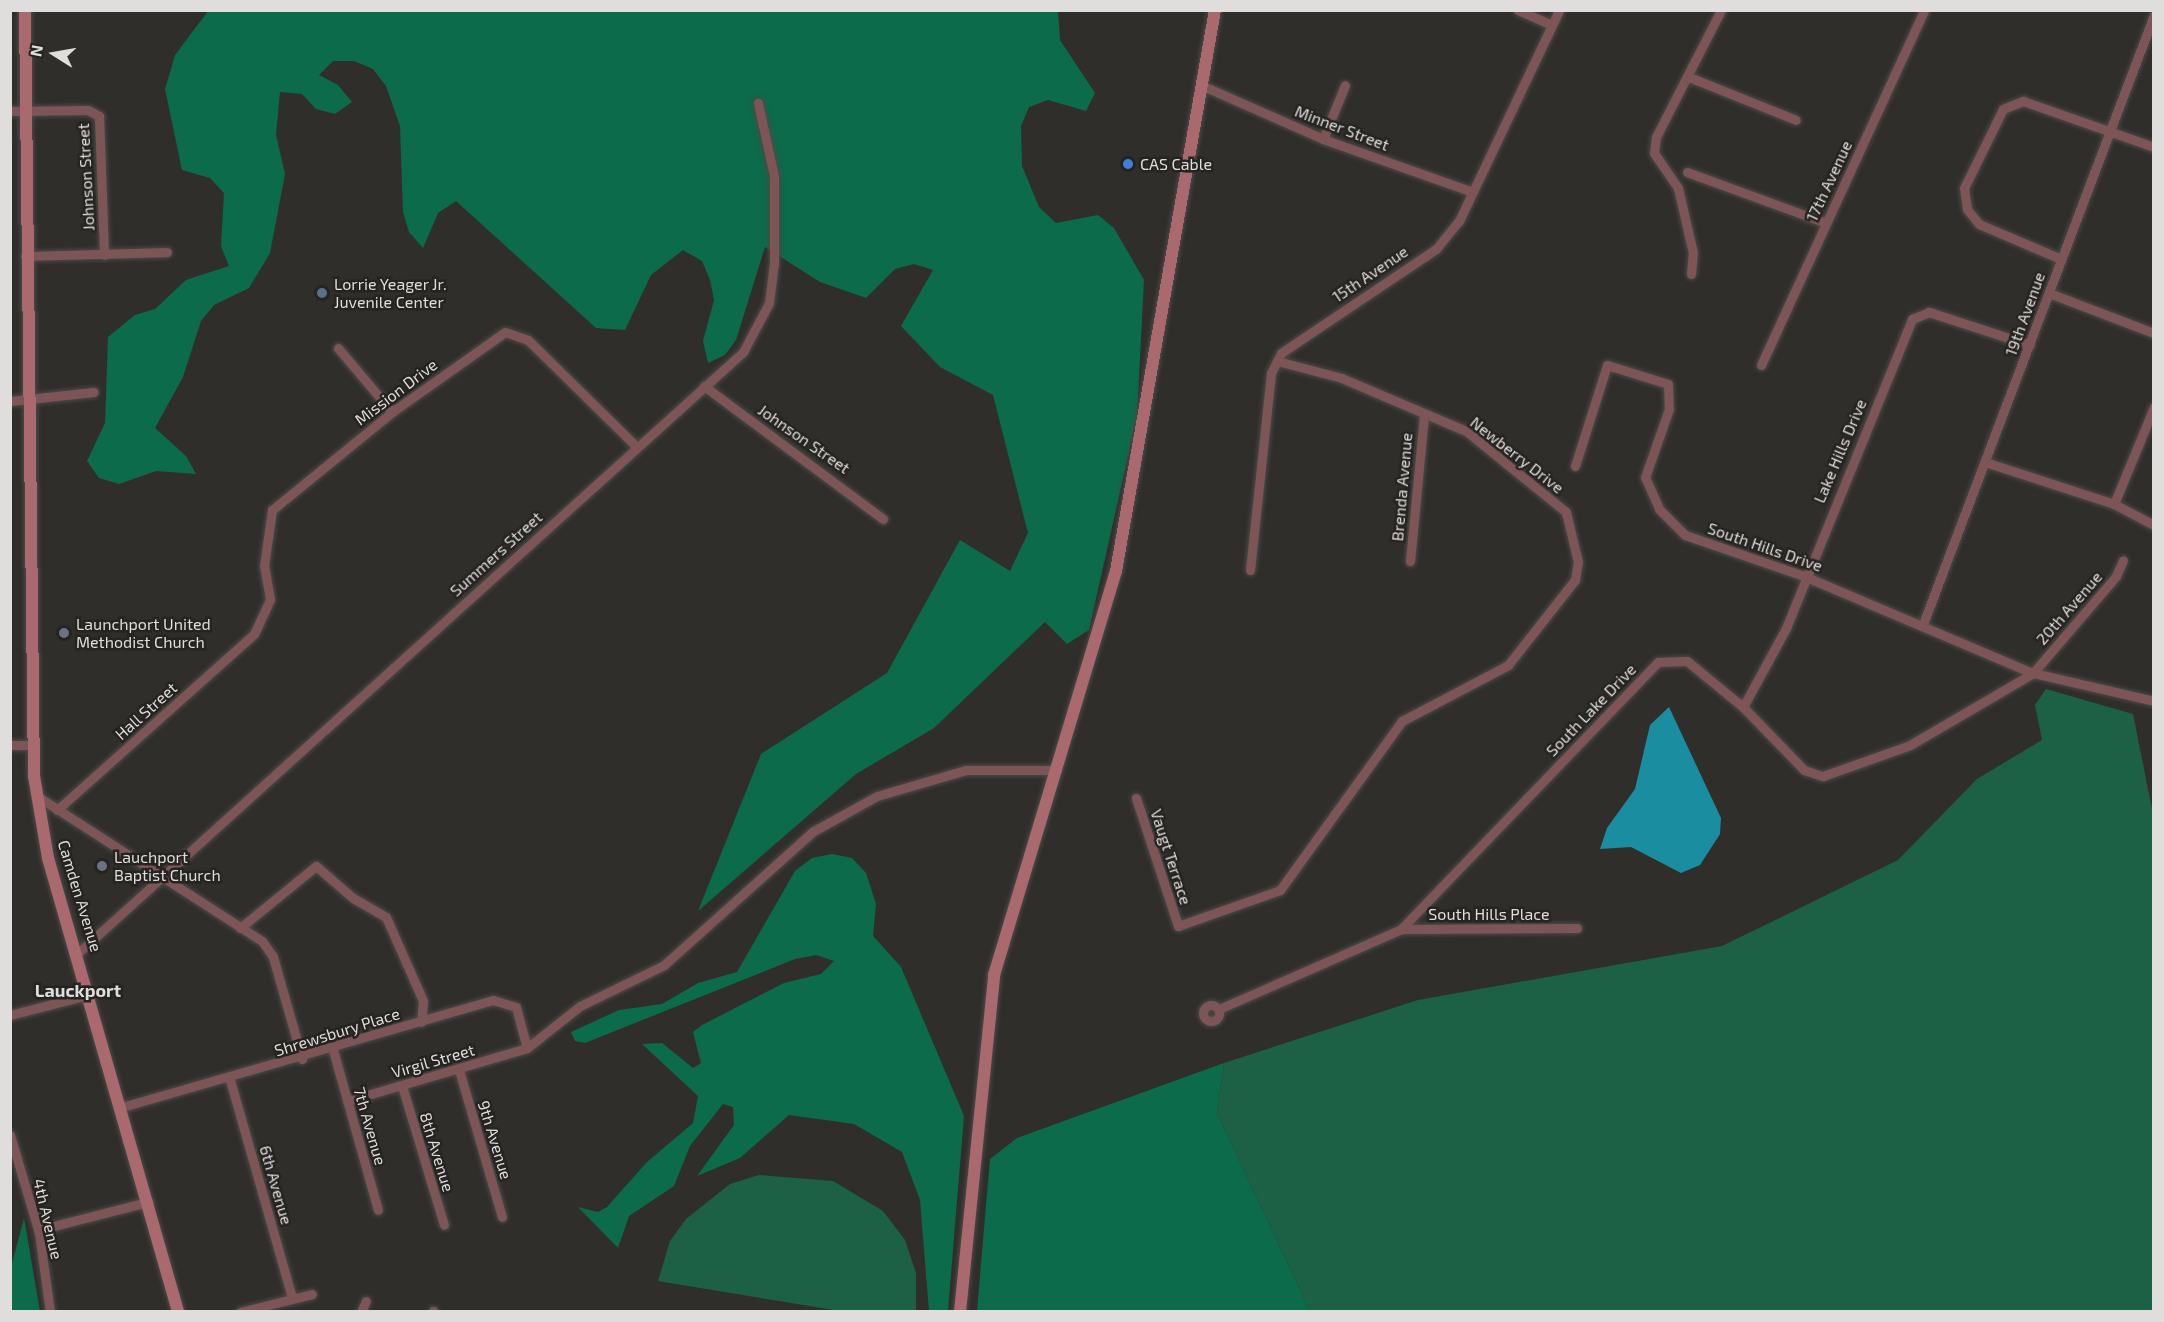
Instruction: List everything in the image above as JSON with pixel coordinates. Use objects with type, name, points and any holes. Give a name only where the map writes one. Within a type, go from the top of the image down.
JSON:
[{"type":"street","name":"Camden Avenue","points":[[25,10],[26,402],[33,745],[37,796],[48,858],[79,952],[178,1311]]},
{"type":"street","points":[[960,1311],[994,975],[1058,770],[1116,571],[1215,10]]},
{"type":"street","points":[[1518,10],[1551,25]]},
{"type":"street","name":"15th Avenue","points":[[1277,360],[1436,249],[1459,221],[1559,10]]},
{"type":"street","points":[[1691,273],[1692,253],[1678,188],[1654,153],[1656,137],[1689,78],[1721,10]]},
{"type":"street","name":"17th Avenue","points":[[1761,365],[1924,10]]},
{"type":"street","name":"19th Avenue","points":[[1923,624],[2154,15]]},
{"type":"street","points":[[1689,78],[1796,120]]},
{"type":"street","points":[[1323,139],[1345,85]]},
{"type":"street","name":"Minner Street","points":[[1203,86],[1323,139],[1473,192]]},
{"type":"street","points":[[2061,259],[1979,225],[1967,209],[1964,188],[2003,109],[2023,101],[2154,147]]},
{"type":"street","name":"Summers Street","points":[[79,952],[636,446],[743,352],[769,303],[774,176],[758,103]]},
{"type":"street","name":"Johnson Street","points":[[10,111],[88,110],[99,116],[104,255]]},
{"type":"street","points":[[1687,172],[1826,223]]},
{"type":"street","points":[[25,256],[167,252]]},
{"type":"street","points":[[2049,293],[2154,333]]},
{"type":"street","name":"Lake Hills Drive","points":[[1743,707],[1786,628],[1804,576],[1912,319],[1929,312],[2030,345]]},
{"type":"street","name":"Mission Drive","points":[[254,634],[270,599],[264,566],[272,510],[392,412],[505,332],[528,340],[636,446]]},
{"type":"street","points":[[338,348],[392,412]]},
{"type":"street","points":[[1250,570],[1271,373],[1277,360]]},
{"type":"street","name":"Newberry Drive","points":[[1277,360],[1342,378],[1466,431],[1566,512],[1578,562],[1575,580],[1508,665],[1402,721],[1280,890]]},
{"type":"street","name":"South Hills Drive","points":[[1575,466],[1607,365],[1668,384],[1669,409],[1645,477],[1659,509],[1685,535],[1804,576],[1923,624],[2033,673],[2154,701]]},
{"type":"street","name":"Johnson Street","points":[[704,386],[883,519]]},
{"type":"street","points":[[10,401],[26,402],[94,392]]},
{"type":"street","points":[[2114,504],[2154,407]]},
{"type":"street","name":"Brenda Avenue","points":[[1410,561],[1424,415]]},
{"type":"street","points":[[1985,462],[2114,504],[2154,525]]},
{"type":"street","name":"20th Avenue","points":[[2033,673],[2116,576],[2122,560]]},
{"type":"street","name":"Hall Street","points":[[57,810],[254,634]]},
{"type":"street","name":"South Lake Drive","points":[[1219,1009],[1401,929],[1658,662],[1687,661],[1743,707],[1804,770],[1822,776],[1910,745],[2033,673]]},
{"type":"street","points":[[10,745],[33,745]]},
{"type":"street","points":[[527,1048],[580,1006],[664,966],[812,832],[840,813],[918,781],[966,770],[1058,770]]},
{"type":"street","points":[[37,796],[262,941],[273,957],[302,1059]]},
{"type":"street","name":"Vaugt Terrace","points":[[1136,798],[1178,926],[1280,890]]},
{"type":"street","points":[[240,928],[316,866],[353,898],[386,917],[423,1001],[421,1022]]},
{"type":"street","name":"South Hills Place","points":[[1401,929],[1577,928]]},
{"type":"street","points":[[10,1015],[91,994]]},
{"type":"street","name":"Shrewsbury Place","points":[[122,1107],[230,1080],[421,1022],[507,1000],[516,1007],[527,1048]]},
{"type":"street","name":"Virgil Street","points":[[347,1101],[459,1070],[527,1048]]},
{"type":"street","name":"7th Avenue","points":[[333,1050],[378,1210]]},
{"type":"street","name":"9th Avenue","points":[[459,1070],[502,1217]]},
{"type":"street","name":"6th Avenue","points":[[230,1080],[292,1298]]},
{"type":"street","name":"8th Avenue","points":[[402,1086],[444,1225]]},
{"type":"street","name":"4th Avenue","points":[[10,1135],[38,1230],[50,1311]]},
{"type":"street","points":[[38,1230],[148,1202]]},
{"type":"street","points":[[240,1311],[312,1294]]},
{"type":"street","points":[[361,1311],[366,1301]]},
{"type":"green space","points":[[208,11],[1058,11],[1060,40],[1095,93],[1086,111],[1048,100],[1029,107],[1021,126],[1022,166],[1039,207],[1056,223],[1098,215],[1114,228],[1144,280],[1137,416],[1089,630],[1067,644],[1045,622],[934,728],[856,774],[698,911],[761,754],[887,673],[960,540],[1010,571],[1028,533],[993,395],[940,367],[901,326],[933,270],[914,264],[895,269],[866,298],[820,282],[765,247],[736,340],[725,355],[708,363],[703,341],[714,300],[710,280],[702,261],[683,250],[651,275],[625,330],[596,328],[456,201],[438,213],[423,248],[409,232],[403,212],[400,126],[386,86],[373,69],[354,61],[333,61],[319,75],[338,85],[352,102],[335,114],[316,109],[302,94],[280,92],[276,135],[285,174],[270,253],[249,288],[214,305],[201,321],[183,377],[155,428],[186,456],[196,474],[156,471],[119,484],[99,478],[87,461],[105,423],[108,337],[135,315],[155,309],[186,280],[229,266],[221,246],[224,193],[210,178],[182,170],[165,89],[175,55]]},
{"type":"green space","points":[[2046,689],[2133,714],[2154,819],[2153,1311],[1310,1311],[1217,1113],[1224,1063],[1418,1000],[1722,946],[1898,860],[1977,779],[2042,740],[2035,705]]},
{"type":"green space","points":[[832,854],[852,858],[866,873],[876,904],[873,936],[901,967],[964,1116],[948,1311],[929,1311],[920,1200],[902,1152],[854,1124],[789,1115],[740,1158],[697,1176],[734,1125],[733,1107],[723,1104],[690,1146],[674,1186],[629,1216],[618,1248],[578,1207],[598,1212],[607,1207],[647,1162],[693,1123],[698,1096],[642,1044],[662,1043],[693,1068],[701,1063],[693,1032],[702,1025],[784,983],[821,974],[834,961],[816,955],[795,959],[585,1043],[575,1041],[571,1032],[619,1010],[662,1004],[698,983],[737,972],[795,871],[812,858]]},
{"type":"green space","points":[[1224,1063],[1217,1113],[1310,1311],[977,1311],[990,1159],[1017,1138]]},
{"type":"green space","points":[[759,1175],[833,1181],[883,1211],[905,1240],[916,1273],[916,1311],[840,1311],[658,1281],[670,1241],[686,1219],[730,1184]]},
{"type":"green space","points":[[24,1218],[40,1311],[11,1311],[11,1267]]},
{"type":"water","points":[[1669,707],[1721,818],[1720,834],[1700,865],[1681,873],[1631,847],[1600,849],[1607,828],[1635,789],[1650,725]]},
{"type":"place","name":"CAS Cable","points":[[1128,164]]},
{"type":"place","name":"Lorrie Yeager Jr. Juvenile Center","points":[[322,293]]},
{"type":"place","name":"Launchport United Methodist Church","points":[[64,633]]},
{"type":"place","name":"Lauchport Baptist Church","points":[[102,866]]},
{"type":"district","name":"Lauckport","points":[[78,990]]}]
